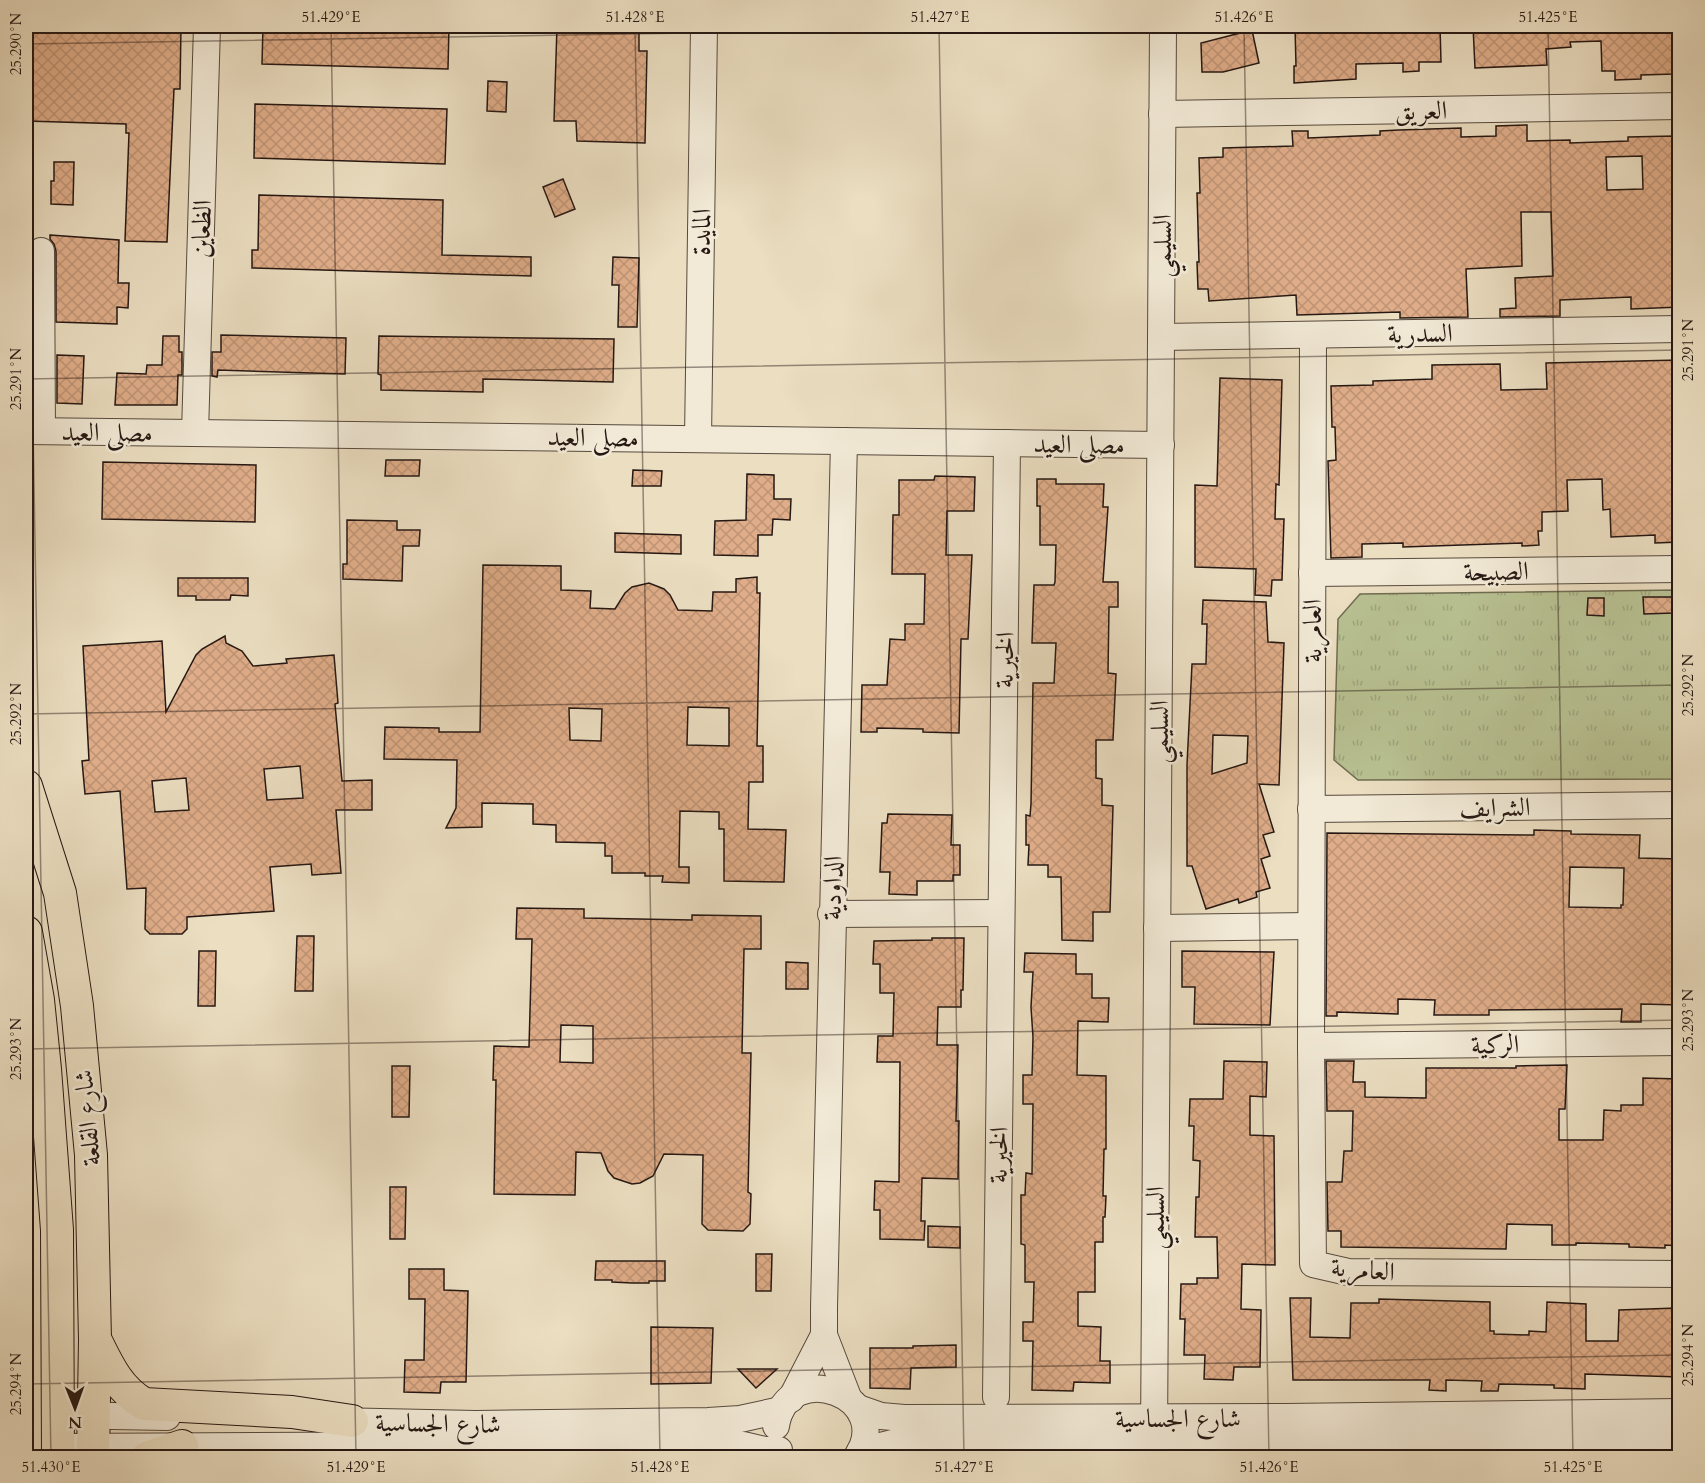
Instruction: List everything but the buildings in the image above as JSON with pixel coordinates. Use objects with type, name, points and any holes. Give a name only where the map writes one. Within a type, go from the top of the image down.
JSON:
[{"type":"main road","name":"شارع القلعة","points":[[26,786],[60,893],[76,1006],[91,1155],[95,1340],[94,1453]]},
{"type":"main road","name":"شارع القلعة","points":[[26,932],[38,1000],[58,1246],[58,1452]]},
{"type":"main road","points":[[95,1340],[112,1374],[130,1395],[144,1404],[291,1412],[352,1421]]},
{"type":"main road","points":[[147,1458],[182,1446]]},
{"type":"street","name":"الظعاين","points":[[195,433],[207,26]]},
{"type":"street","name":"المايدة","points":[[698,439],[704,26]]},
{"type":"street","name":"السليمي","points":[[1154,1428],[1163,26]]},
{"type":"street","name":"العريق","points":[[1162,114],[1680,106]]},
{"type":"street","points":[[34,431],[41,251]]},
{"type":"street","name":"السدرية","points":[[1161,337],[1680,328]]},
{"type":"street","name":"العامرية","points":[[1313,335],[1311,810],[1313,1263],[1348,1272],[1680,1274]]},
{"type":"street","name":"مصلى العيد","points":[[34,431],[1161,445]]},
{"type":"street","name":"الداودية","points":[[843,441],[831,914],[824,1335],[863,1422],[864,1437],[858,1454]]},
{"type":"street","name":"الخيرية","points":[[996,1397],[1007,443]]},
{"type":"street","name":"الصبيحة","points":[[1312,573],[1680,569]]},
{"type":"street","name":"الشرايف","points":[[1311,810],[1680,805]]},
{"type":"street","points":[[831,914],[1000,913]]},
{"type":"street","points":[[1157,928],[1311,926]]},
{"type":"street","name":"الركية","points":[[1311,1046],[1680,1042]]},
{"type":"street","name":"شارع القلعة","points":[[26,1054],[49,1115]]},
{"type":"street","name":"الداودية","points":[[786,1404],[824,1335]]},
{"type":"street","name":"شارع الجساسية","points":[[59,1415],[476,1424],[708,1421],[740,1419],[786,1404],[804,1391],[819,1388],[834,1390],[853,1403],[881,1416],[903,1418],[1154,1428],[1680,1437]]},
{"type":"street","points":[[782,1454],[776,1430],[786,1404]]},
{"type":"street","name":"شارع الجساسية","points":[[858,1454],[904,1440],[1154,1428],[1680,1412]]},
{"type":"street","name":"شارع الجساسية","points":[[58,1452],[94,1453],[182,1446],[690,1444],[743,1445],[782,1454]]},
{"type":"green space","points":[[1679,590],[1679,779],[1358,780],[1334,760],[1338,619],[1360,594]]}]
